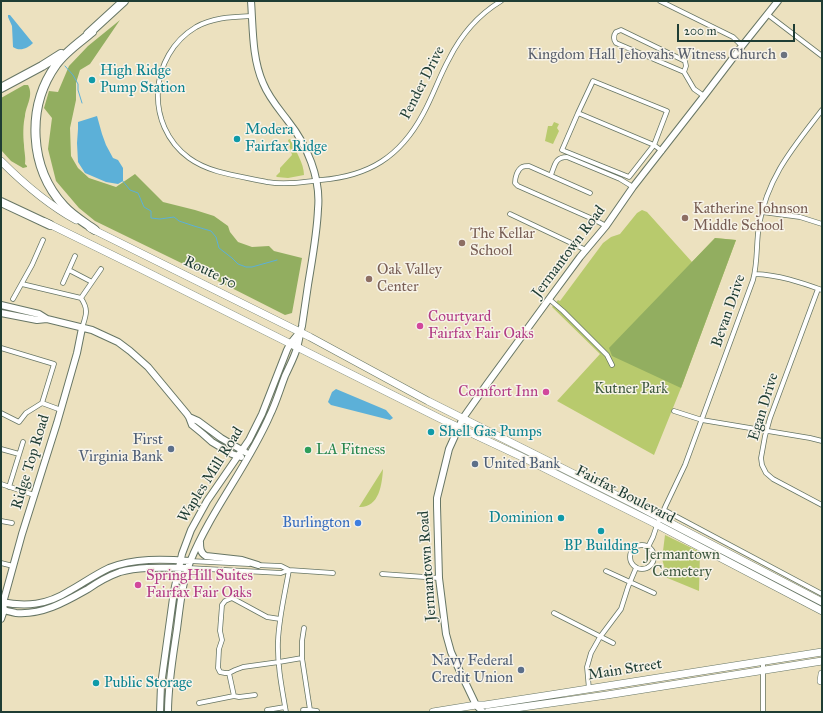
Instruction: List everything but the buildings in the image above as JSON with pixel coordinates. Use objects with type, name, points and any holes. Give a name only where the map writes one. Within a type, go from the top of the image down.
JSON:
[{"type":"highway","points":[[95,230],[69,212],[50,188],[37,155],[35,130],[41,95],[56,64],[124,1]]},
{"type":"highway","points":[[1,88],[52,61],[92,32]]},
{"type":"highway","points":[[1,202],[50,225]]},
{"type":"main road","name":"Waples Mill Road","points":[[168,712],[182,592],[190,561],[218,508],[249,458],[269,418],[297,348],[319,202],[316,181],[311,163],[300,138],[270,97],[259,73],[255,54],[251,1]]},
{"type":"main road","name":"Jermantown Road","points":[[483,712],[476,709],[456,663],[445,628],[439,578],[436,514],[437,498],[449,448],[463,418],[549,299],[606,226],[633,187],[778,1]]},
{"type":"main road","name":"Route 50","points":[[1,161],[41,198],[63,213],[300,332],[418,395]]},
{"type":"main road","name":"Route 50","points":[[1,198],[50,225],[414,406]]},
{"type":"main road","points":[[1,306],[39,314],[47,319],[104,335],[118,342],[148,367],[189,417],[198,421],[240,454],[249,458]]},
{"type":"main road","points":[[1,313],[38,320],[47,319]]},
{"type":"main road","name":"Ridge Top Road","points":[[1,619],[2,606],[13,566],[61,410],[77,353],[82,328]]},
{"type":"main road","name":"Waples Mill Road","points":[[160,712],[161,685],[174,591],[180,560],[191,530],[210,496],[249,440],[262,414],[276,374],[290,344],[300,332]]},
{"type":"main road","name":"Fairfax Boulevard","points":[[418,395],[698,538],[743,556],[822,602]]},
{"type":"main road","name":"Fairfax Boulevard","points":[[414,406],[657,525],[822,611]]},
{"type":"main road","points":[[510,452],[516,445]]},
{"type":"main road","points":[[566,480],[571,473]]},
{"type":"main road","points":[[200,542],[201,550],[206,556],[242,560],[258,565]]},
{"type":"main road","points":[[2,606],[27,605],[54,599],[104,571],[126,563],[144,560],[190,561]]},
{"type":"main road","points":[[2,606],[15,613],[41,611],[58,605],[104,579],[120,572],[150,568],[188,568]]},
{"type":"main road","name":"Main Street","points":[[433,712],[476,709],[526,699],[822,652]]},
{"type":"main road","name":"Main Street","points":[[488,712],[822,661]]},
{"type":"street","name":"Pender Drive","points":[[252,16],[225,18],[211,21],[191,31],[176,44],[165,62],[158,82],[158,102],[160,113],[170,137],[180,150],[194,161],[208,168],[274,184],[288,184],[346,177],[379,164],[386,159],[410,136],[423,114],[448,59],[460,39],[482,15],[501,1]]},
{"type":"street","points":[[660,1],[733,37],[742,46]]},
{"type":"street","points":[[767,14],[822,56]]},
{"type":"street","points":[[684,72],[686,66],[685,61],[621,30],[616,32],[614,35],[614,40],[616,43],[684,72],[694,89],[704,96]]},
{"type":"street","points":[[593,81],[667,111],[654,145],[629,177],[562,150],[578,113],[593,81]]},
{"type":"street","name":"Bevan Drive","points":[[648,547],[685,466],[755,274],[759,226],[769,189],[781,165],[822,110]]},
{"type":"street","points":[[578,113],[654,145],[662,151]]},
{"type":"street","points":[[551,175],[557,160],[562,157],[567,157],[633,187]]},
{"type":"street","points":[[590,192],[530,166],[522,167],[518,171],[515,179],[515,183],[518,186],[606,226]]},
{"type":"street","points":[[762,212],[800,217],[822,224]]},
{"type":"street","points":[[510,214],[586,250]]},
{"type":"street","points":[[14,299],[43,240]]},
{"type":"street","points":[[63,283],[75,256]]},
{"type":"street","points":[[81,298],[101,269]]},
{"type":"street","points":[[69,270],[92,282]]},
{"type":"street","points":[[755,274],[786,278],[820,289]]},
{"type":"street","points":[[22,284],[81,298],[86,307],[82,328]]},
{"type":"street","name":"Egan Drive","points":[[820,289],[766,431],[761,462],[766,472],[773,479],[822,505]]},
{"type":"street","points":[[549,299],[607,355],[612,365]]},
{"type":"street","points":[[1,348],[54,364],[42,403],[26,413],[19,422],[1,414]]},
{"type":"street","points":[[42,403],[61,410]]},
{"type":"street","points":[[674,410],[702,420],[822,441]]},
{"type":"street","points":[[9,487],[23,442]]},
{"type":"street","points":[[1,449],[19,454]]},
{"type":"street","points":[[1,484],[34,495]]},
{"type":"street","points":[[664,510],[743,556],[822,594]]},
{"type":"street","points":[[1,520],[12,523]]},
{"type":"street","points":[[698,538],[702,531]]},
{"type":"street","points":[[637,546],[648,547],[651,550],[653,557],[651,564],[644,568],[636,568],[631,562],[631,551],[637,546]]},
{"type":"street","points":[[737,567],[743,556]]},
{"type":"street","points":[[190,561],[282,566],[289,570]]},
{"type":"street","points":[[1,563],[13,566]]},
{"type":"street","points":[[188,568],[281,573],[289,570],[333,573]]},
{"type":"street","points":[[590,689],[587,668],[591,653],[600,637],[621,609],[636,568]]},
{"type":"street","points":[[286,712],[279,662],[278,640],[280,619],[289,570]]},
{"type":"street","points":[[606,571],[654,593]]},
{"type":"street","points":[[382,574],[439,578]]},
{"type":"street","points":[[280,619],[267,617],[232,598],[225,601],[222,605],[220,631],[222,640],[219,649],[218,668],[220,672],[229,674],[243,667],[302,658]]},
{"type":"street","points":[[554,613],[613,643]]},
{"type":"street","points":[[304,628],[302,658],[310,710]]},
{"type":"street","points":[[763,661],[763,712]]},
{"type":"street","points":[[229,674],[234,696]]},
{"type":"street","points":[[199,704],[234,696],[239,697],[255,695]]},
{"type":"street","points":[[267,710],[285,707]]},
{"type":"street","points":[[303,710],[317,710]]},
{"type":"green space","points":[[120,20],[90,64],[80,70],[76,83],[76,100],[70,128],[71,156],[78,168],[89,178],[116,187],[135,174],[163,202],[214,216],[228,226],[230,232],[238,242],[252,247],[269,246],[274,251],[302,258],[292,313],[285,315],[95,221],[79,208],[56,181],[48,149],[52,118],[44,108],[49,91],[58,92],[69,66],[88,46]]},
{"type":"green space","points":[[24,85],[28,85],[30,93],[23,130],[25,164],[27,167],[23,168],[11,161],[1,150],[1,98]]},
{"type":"green space","points":[[554,122],[559,124],[557,128],[559,131],[553,144],[545,141],[548,126],[552,126]]},
{"type":"green space","points":[[290,139],[301,161],[304,175],[288,178],[277,177],[276,176],[280,172],[280,168],[292,155],[288,140]]},
{"type":"green space","name":"Kutner Park","points":[[642,210],[647,212],[692,262],[715,238],[736,240],[681,388],[654,455],[557,401],[600,354],[552,307],[558,300],[560,301],[603,243],[611,237],[620,234],[637,213]]},
{"type":"green space","points":[[715,238],[736,240],[681,388],[612,356],[609,348]]},
{"type":"green space","points":[[383,469],[382,482],[375,500],[371,504],[359,507]]},
{"type":"green space","name":"Jermantown Cemetery","points":[[665,535],[700,552],[699,591],[665,577],[665,569],[662,559]]},
{"type":"water","points":[[8,15],[10,15],[33,43],[24,49],[13,47],[12,26]]},
{"type":"water","points":[[97,116],[106,145],[113,158],[118,160],[123,168],[123,181],[118,184],[106,182],[85,173],[78,162],[78,122]]},
{"type":"water","points":[[336,389],[386,410],[393,418],[390,420],[331,405],[328,402],[332,392]]},
{"type":"waterway","points":[[65,66],[73,75],[78,84],[78,90],[82,103]]},
{"type":"waterway","points":[[122,180],[130,190],[138,193],[144,207],[151,211],[151,218],[160,219],[174,217],[179,221],[211,231],[216,237],[219,248],[238,264],[246,267],[252,267],[277,260]]},
{"type":"place","name":"Kingdom Hall Jehovahs Witness Church","points":[[784,55]]},
{"type":"place","name":"High Ridge Pump Station","points":[[92,80]]},
{"type":"place","name":"Modera Fairfax Ridge","points":[[237,139]]},
{"type":"place","name":"Katherine Johnson Middle School","points":[[685,218]]},
{"type":"place","name":"The Kellar School","points":[[462,243]]},
{"type":"place","name":"Oak Valley Center","points":[[369,279]]},
{"type":"place","name":"Courtyard Fairfax Fair Oaks","points":[[420,326]]},
{"type":"place","name":"Comfort Inn","points":[[546,392]]},
{"type":"place","name":"Shell Gas Pumps","points":[[431,432]]},
{"type":"place","name":"First Virginia Bank","points":[[171,449]]},
{"type":"place","name":"LA Fitness","points":[[308,450]]},
{"type":"place","name":"United Bank","points":[[475,464]]},
{"type":"place","name":"Dominion","points":[[561,518]]},
{"type":"place","name":"Burlington","points":[[358,523]]},
{"type":"place","name":"BP Building","points":[[601,531]]},
{"type":"place","name":"SpringHill Suites Fairfax Fair Oaks","points":[[138,585]]},
{"type":"place","name":"Navy Federal Credit Union","points":[[521,670]]},
{"type":"place","name":"Public Storage","points":[[96,683]]}]
